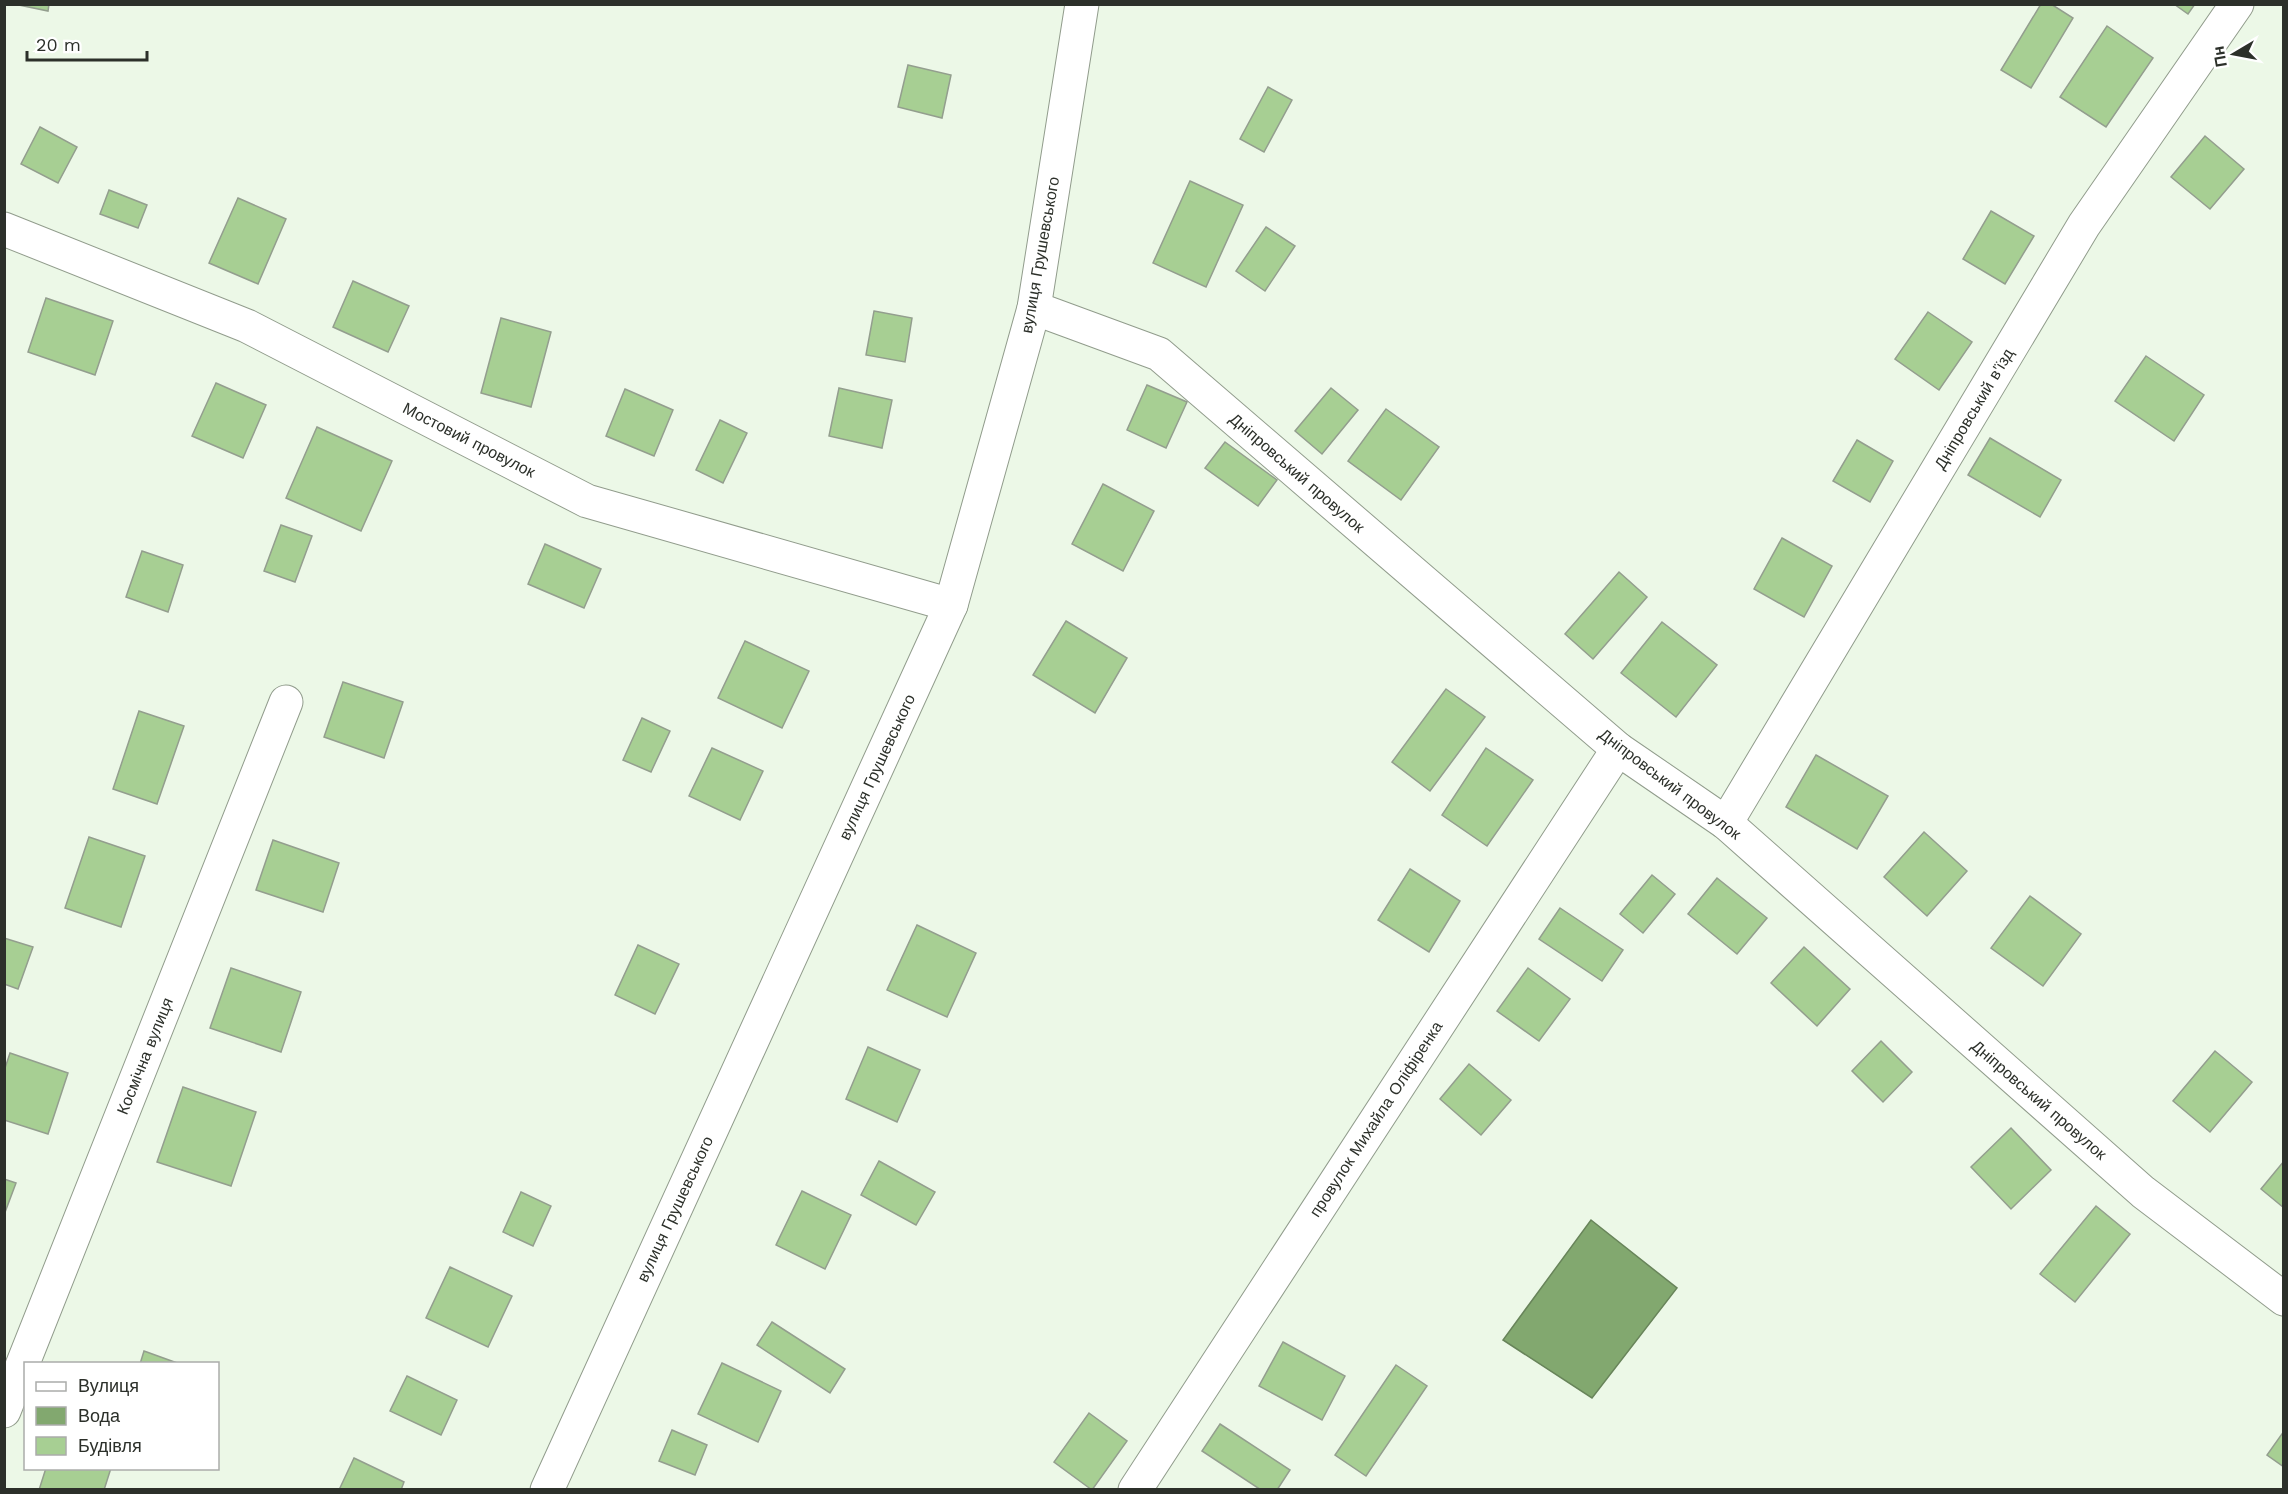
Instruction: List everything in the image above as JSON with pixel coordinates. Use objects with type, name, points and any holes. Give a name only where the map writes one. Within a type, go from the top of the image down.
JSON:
[{"type":"street","name":"вулиця Грушевського","points":[[547,1490],[951,605],[1034,308],[1082,4]]},
{"type":"street","name":"Дніпровський в'їзд","points":[[1726,823],[2084,225],[2237,4]]},
{"type":"street","name":"Мостовий провулок","points":[[4,229],[247,326],[587,501],[951,605]]},
{"type":"street","name":"Дніпровський провулок","points":[[1034,308],[1159,354],[1618,748],[1726,823],[2143,1192],[2283,1299]]},
{"type":"street","name":"Космічна вулиця","points":[[4,1411],[286,702]]},
{"type":"street","name":"провулок Михайла Оліфіренка","points":[[1135,1490],[1618,748]]},
{"type":"water","points":[[1591,1220],[1677,1288],[1592,1398],[1503,1340]]},
{"type":"building","points":[[14,4],[49,4],[48,11]]},
{"type":"building","points":[[2041,4],[2051,4],[2073,18],[2031,88],[2001,70]]},
{"type":"building","points":[[2174,4],[2195,4],[2188,14]]},
{"type":"building","points":[[2107,26],[2153,58],[2106,127],[2060,97]]},
{"type":"building","points":[[908,65],[951,75],[942,118],[898,107]]},
{"type":"building","points":[[1268,87],[1292,100],[1264,152],[1240,139]]},
{"type":"building","points":[[40,127],[77,147],[58,183],[21,164]]},
{"type":"building","points":[[2205,136],[2244,169],[2210,209],[2171,177]]},
{"type":"building","points":[[1190,181],[1243,205],[1206,287],[1153,263]]},
{"type":"building","points":[[109,190],[147,205],[138,228],[100,214]]},
{"type":"building","points":[[238,198],[286,219],[258,284],[209,263]]},
{"type":"building","points":[[1991,211],[2034,236],[2005,284],[1963,259]]},
{"type":"building","points":[[1266,227],[1295,246],[1265,291],[1236,271]]},
{"type":"building","points":[[353,281],[409,306],[388,352],[333,327]]},
{"type":"building","points":[[46,298],[113,321],[95,375],[28,352]]},
{"type":"building","points":[[874,311],[912,318],[905,362],[866,355]]},
{"type":"building","points":[[1928,312],[1972,342],[1939,390],[1895,359]]},
{"type":"building","points":[[501,318],[551,332],[531,407],[481,393]]},
{"type":"building","points":[[2146,356],[2204,395],[2174,441],[2115,401]]},
{"type":"building","points":[[216,383],[266,405],[243,458],[192,436]]},
{"type":"building","points":[[1147,385],[1187,402],[1166,448],[1127,430]]},
{"type":"building","points":[[839,388],[892,400],[882,448],[829,436]]},
{"type":"building","points":[[1331,388],[1358,410],[1322,454],[1295,431]]},
{"type":"building","points":[[625,389],[673,410],[654,456],[606,436]]},
{"type":"building","points":[[1386,409],[1439,447],[1401,500],[1348,461]]},
{"type":"building","points":[[720,420],[747,433],[723,483],[696,470]]},
{"type":"building","points":[[317,427],[392,461],[361,531],[286,498]]},
{"type":"building","points":[[1990,438],[2061,480],[2040,517],[1968,475]]},
{"type":"building","points":[[1857,440],[1893,461],[1870,502],[1833,481]]},
{"type":"building","points":[[1225,442],[1277,480],[1258,506],[1205,468]]},
{"type":"building","points":[[1103,484],[1154,511],[1123,571],[1072,544]]},
{"type":"building","points":[[281,525],[312,536],[295,582],[264,571]]},
{"type":"building","points":[[1782,538],[1832,566],[1804,617],[1754,589]]},
{"type":"building","points":[[545,544],[601,569],[584,608],[528,584]]},
{"type":"building","points":[[142,551],[183,565],[168,612],[126,597]]},
{"type":"building","points":[[1619,572],[1647,597],[1593,659],[1565,634]]},
{"type":"building","points":[[1066,621],[1127,658],[1095,713],[1033,675]]},
{"type":"building","points":[[1662,622],[1717,665],[1676,717],[1621,673]]},
{"type":"building","points":[[745,641],[809,671],[782,728],[718,698]]},
{"type":"building","points":[[343,682],[403,702],[384,758],[324,737]]},
{"type":"building","points":[[1446,689],[1485,717],[1430,791],[1392,762]]},
{"type":"building","points":[[139,711],[184,726],[157,804],[113,789]]},
{"type":"building","points":[[642,718],[670,731],[651,772],[623,760]]},
{"type":"building","points":[[712,748],[763,771],[740,820],[689,796]]},
{"type":"building","points":[[1486,748],[1533,780],[1487,846],[1442,815]]},
{"type":"building","points":[[1816,755],[1888,796],[1857,849],[1786,807]]},
{"type":"building","points":[[1924,832],[1967,871],[1927,916],[1884,877]]},
{"type":"building","points":[[89,837],[145,856],[121,927],[65,908]]},
{"type":"building","points":[[273,840],[339,863],[323,912],[256,890]]},
{"type":"building","points":[[1410,869],[1460,901],[1429,952],[1378,920]]},
{"type":"building","points":[[1652,875],[1675,894],[1643,933],[1620,914]]},
{"type":"building","points":[[1717,878],[1767,918],[1737,954],[1688,914]]},
{"type":"building","points":[[2030,896],[2081,934],[2043,986],[1991,948]]},
{"type":"building","points":[[1560,908],[1623,950],[1602,981],[1539,939]]},
{"type":"building","points":[[917,925],[976,953],[947,1017],[887,990]]},
{"type":"building","points":[[4,938],[33,947],[18,989],[4,984]]},
{"type":"building","points":[[638,945],[679,964],[655,1014],[615,995]]},
{"type":"building","points":[[1804,947],[1850,989],[1817,1026],[1771,983]]},
{"type":"building","points":[[231,968],[301,992],[281,1052],[210,1028]]},
{"type":"building","points":[[1528,968],[1570,999],[1539,1041],[1497,1011]]},
{"type":"building","points":[[1881,1041],[1912,1072],[1883,1102],[1852,1071]]},
{"type":"building","points":[[868,1047],[920,1070],[897,1122],[846,1099]]},
{"type":"building","points":[[2215,1051],[2252,1082],[2210,1132],[2173,1101]]},
{"type":"building","points":[[10,1053],[68,1073],[48,1134],[4,1120],[4,1071]]},
{"type":"building","points":[[1469,1064],[1511,1100],[1481,1135],[1440,1099]]},
{"type":"building","points":[[183,1087],[256,1112],[231,1186],[157,1162]]},
{"type":"building","points":[[2011,1128],[2051,1170],[2011,1209],[1971,1167]]},
{"type":"building","points":[[879,1161],[935,1192],[916,1225],[861,1195]]},
{"type":"building","points":[[2284,1161],[2284,1208],[2261,1189]]},
{"type":"building","points":[[4,1179],[16,1183],[4,1215]]},
{"type":"building","points":[[802,1191],[851,1215],[825,1269],[776,1245]]},
{"type":"building","points":[[521,1192],[551,1206],[533,1246],[503,1232]]},
{"type":"building","points":[[2096,1206],[2130,1234],[2075,1302],[2040,1274]]},
{"type":"building","points":[[450,1267],[512,1296],[488,1347],[426,1318]]},
{"type":"building","points":[[772,1322],[845,1369],[830,1393],[757,1345]]},
{"type":"building","points":[[1283,1342],[1345,1376],[1322,1420],[1259,1386]]},
{"type":"building","points":[[144,1351],[174,1362],[141,1362]]},
{"type":"building","points":[[722,1363],[781,1391],[758,1442],[698,1414]]},
{"type":"building","points":[[1396,1365],[1427,1386],[1366,1476],[1335,1455]]},
{"type":"building","points":[[407,1376],[457,1400],[441,1435],[390,1411]]},
{"type":"building","points":[[1089,1413],[1127,1441],[1092,1490],[1054,1462]]},
{"type":"building","points":[[1220,1424],[1290,1470],[1277,1490],[1261,1490],[1202,1451]]},
{"type":"building","points":[[672,1430],[707,1445],[695,1475],[659,1461]]},
{"type":"building","points":[[2284,1431],[2284,1467],[2267,1455]]},
{"type":"building","points":[[354,1458],[404,1482],[401,1490],[339,1490]]},
{"type":"building","points":[[45,1470],[110,1470],[104,1490],[39,1490]]}]
